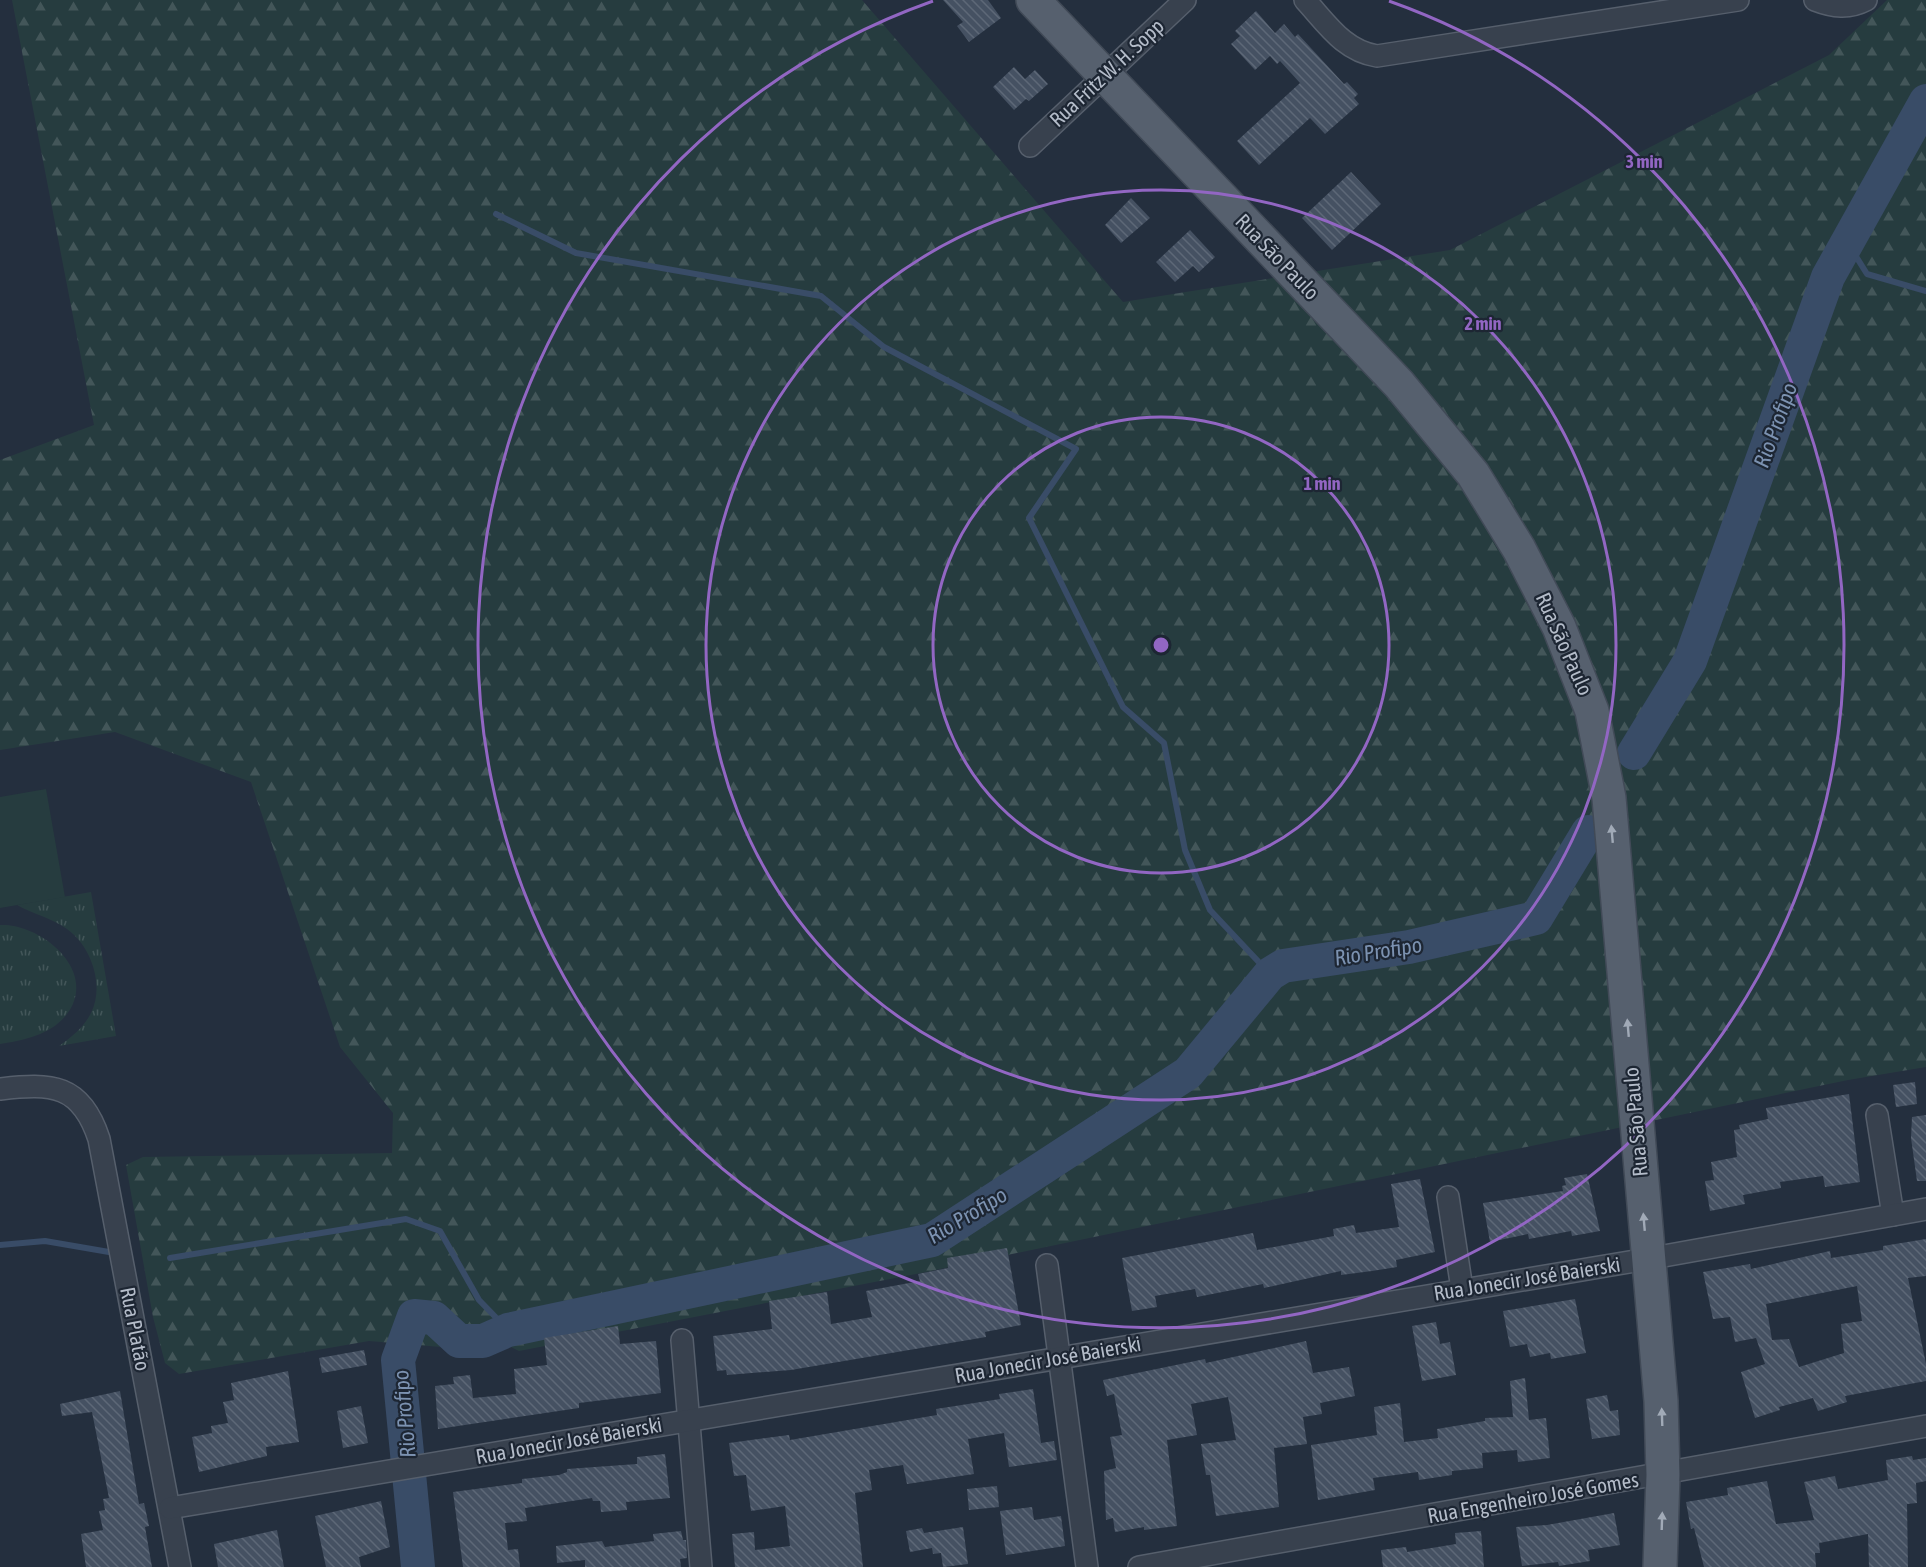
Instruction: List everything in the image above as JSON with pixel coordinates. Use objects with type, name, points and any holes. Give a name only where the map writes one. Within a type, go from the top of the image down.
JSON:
[{"type":"main road","name":"Rua São Paulo","points":[[1033,0],[1399,384],[1473,474],[1519,549],[1559,627],[1592,711],[1609,798],[1661,1401],[1663,1475],[1660,1567]]},
{"type":"street","name":"Rua Fritz W. H. Sopp","points":[[1030,146],[1185,0]]},
{"type":"street","points":[[1305,0],[1348,46],[1360,53],[1377,57],[1738,0]]},
{"type":"street","points":[[1815,0],[1831,6],[1861,3]]},
{"type":"street","name":"Rua Platão","points":[[0,1089],[50,1086],[75,1096],[92,1119],[99,1139],[180,1567]]},
{"type":"street","points":[[1877,1115],[1893,1215]]},
{"type":"street","points":[[1448,1197],[1462,1289]]},
{"type":"street","name":"Rua Jonecir José Baierski","points":[[170,1508],[1647,1259],[1926,1209]]},
{"type":"street","points":[[1047,1265],[1087,1567]]},
{"type":"street","points":[[682,1340],[701,1567]]},
{"type":"street","name":"Rua Engenheiro José Gomes","points":[[1139,1567],[1663,1475],[1926,1426]]},
{"type":"green space","points":[[12,0],[862,0],[1123,302],[1450,250],[1829,55],[1887,0],[1926,0],[1926,1067],[1848,1080],[921,1273],[519,1351],[470,1327],[441,1347],[369,1341],[179,1374],[165,1363],[153,1317],[126,1165],[143,1157],[392,1153],[393,1113],[340,1047],[251,782],[115,732],[0,750],[0,460],[94,425]]},
{"type":"green space","points":[[46,789],[65,897],[0,908],[0,797]]},
{"type":"green space","points":[[91,892],[116,1036],[59,1046],[85,1023],[91,1013],[97,990],[93,967],[83,945],[67,929],[17,905]]},
{"type":"green space","points":[[0,925],[16,926],[48,941],[71,966],[76,982],[75,998],[61,1021],[45,1032],[0,1044]]},
{"type":"building","points":[[943,0],[988,0],[1001,18],[969,42],[957,26],[963,22]]},
{"type":"building","points":[[1256,11],[1275,33],[1284,24],[1295,37],[1298,34],[1344,84],[1347,82],[1358,94],[1354,98],[1359,104],[1325,134],[1310,118],[1259,165],[1237,141],[1300,83],[1280,61],[1277,64],[1270,56],[1255,70],[1231,44],[1240,36],[1235,31]]},
{"type":"building","points":[[1014,67],[1025,79],[1035,70],[1048,84],[1029,101],[1026,99],[1014,110],[993,87]]},
{"type":"building","points":[[1351,172],[1381,204],[1332,250],[1302,218]]},
{"type":"building","points":[[1131,198],[1150,218],[1121,243],[1105,225]]},
{"type":"building","points":[[1190,230],[1215,257],[1199,272],[1193,266],[1175,282],[1156,262]]},
{"type":"building","points":[[1915,1082],[1917,1104],[1896,1107],[1893,1085]]},
{"type":"building","points":[[1849,1094],[1860,1182],[1825,1187],[1823,1176],[1780,1182],[1781,1188],[1743,1195],[1745,1204],[1710,1211],[1705,1181],[1714,1180],[1711,1162],[1737,1157],[1734,1130],[1740,1129],[1739,1125],[1768,1119],[1766,1108]]},
{"type":"building","points":[[1926,1115],[1926,1181],[1917,1181],[1911,1138],[1912,1117]]},
{"type":"building","points":[[1587,1174],[1600,1231],[1572,1236],[1571,1231],[1529,1239],[1528,1234],[1490,1242],[1483,1203],[1563,1191],[1562,1186],[1566,1185],[1564,1178]]},
{"type":"building","points":[[1420,1179],[1435,1252],[1396,1260],[1397,1267],[1341,1275],[1341,1271],[1264,1288],[1263,1284],[1197,1297],[1195,1289],[1155,1296],[1157,1307],[1132,1311],[1122,1258],[1253,1233],[1257,1250],[1334,1236],[1333,1229],[1354,1225],[1356,1233],[1399,1227],[1391,1184]]},
{"type":"building","points":[[1926,1239],[1926,1276],[1908,1278],[1926,1364],[1926,1381],[1845,1396],[1847,1402],[1818,1411],[1813,1398],[1779,1407],[1780,1410],[1755,1418],[1741,1372],[1765,1364],[1756,1338],[1735,1342],[1730,1317],[1713,1319],[1703,1272],[1750,1264],[1751,1269],[1830,1251],[1831,1258],[1883,1250],[1883,1246]],"holes":[[[1857,1286],[1862,1321],[1841,1324],[1844,1353],[1799,1367],[1789,1339],[1772,1340],[1766,1304]]]},
{"type":"building","points":[[1007,1248],[1021,1325],[985,1332],[986,1337],[791,1370],[727,1375],[726,1370],[717,1371],[713,1336],[772,1329],[769,1301],[827,1292],[831,1324],[872,1317],[866,1291],[920,1281],[918,1274],[948,1268],[947,1258]]},
{"type":"building","points":[[1575,1299],[1586,1353],[1551,1359],[1550,1353],[1530,1357],[1527,1344],[1510,1347],[1503,1311]]},
{"type":"building","points":[[1436,1322],[1440,1344],[1450,1342],[1456,1375],[1422,1381],[1412,1326]]},
{"type":"building","points":[[618,1326],[620,1344],[656,1341],[661,1393],[579,1403],[579,1408],[438,1429],[435,1386],[454,1384],[453,1377],[470,1375],[473,1398],[516,1394],[514,1369],[547,1365],[544,1338]]},
{"type":"building","points":[[1306,1341],[1313,1373],[1349,1367],[1355,1396],[1320,1403],[1322,1414],[1303,1417],[1307,1444],[1274,1448],[1279,1507],[1216,1516],[1210,1475],[1206,1475],[1201,1444],[1236,1440],[1228,1397],[1191,1404],[1197,1435],[1167,1440],[1177,1526],[1144,1530],[1144,1527],[1115,1532],[1113,1518],[1106,1520],[1104,1471],[1116,1468],[1110,1437],[1122,1435],[1114,1394],[1107,1396],[1103,1380],[1205,1359],[1206,1363]]},
{"type":"building","points":[[364,1350],[367,1365],[322,1373],[319,1358]]},
{"type":"building","points":[[288,1371],[299,1442],[266,1447],[267,1456],[199,1472],[192,1437],[212,1433],[211,1426],[228,1423],[223,1402],[234,1400],[231,1383]]},
{"type":"building","points":[[1525,1378],[1529,1420],[1546,1418],[1550,1458],[1518,1462],[1517,1450],[1482,1453],[1483,1468],[1452,1471],[1452,1475],[1419,1480],[1418,1472],[1373,1478],[1375,1490],[1318,1500],[1311,1445],[1377,1435],[1374,1407],[1400,1403],[1404,1442],[1438,1438],[1437,1429],[1485,1421],[1485,1418],[1513,1417],[1510,1381]]},
{"type":"building","points":[[1033,1389],[1041,1443],[1054,1441],[1057,1460],[1009,1467],[1004,1433],[968,1439],[974,1474],[907,1484],[903,1465],[869,1470],[872,1490],[855,1493],[863,1567],[735,1567],[732,1534],[754,1532],[755,1550],[790,1546],[785,1506],[751,1511],[746,1475],[734,1476],[729,1443],[789,1435],[790,1440],[937,1415],[936,1409],[1000,1399],[999,1394]]},
{"type":"building","points":[[120,1391],[139,1504],[144,1503],[149,1526],[145,1527],[152,1567],[86,1567],[81,1534],[103,1530],[99,1511],[105,1510],[103,1499],[109,1498],[92,1412],[62,1416],[60,1404]]},
{"type":"building","points":[[1607,1395],[1610,1411],[1618,1410],[1620,1435],[1592,1439],[1586,1399]]},
{"type":"building","points":[[361,1406],[368,1443],[343,1448],[337,1411]]},
{"type":"building","points":[[665,1454],[670,1498],[626,1502],[627,1510],[601,1512],[600,1501],[593,1501],[592,1498],[525,1508],[527,1521],[505,1523],[508,1550],[518,1549],[520,1567],[463,1567],[453,1492],[522,1483],[522,1479],[559,1475],[567,1472],[567,1469],[637,1464],[637,1457]]},
{"type":"building","points":[[1912,1456],[1913,1460],[1926,1458],[1926,1481],[1916,1483],[1917,1503],[1907,1504],[1908,1567],[1869,1567],[1868,1534],[1819,1543],[1820,1553],[1815,1553],[1816,1567],[1704,1567],[1694,1528],[1691,1529],[1686,1502],[1728,1495],[1727,1488],[1767,1481],[1776,1524],[1814,1520],[1804,1482],[1835,1476],[1838,1489],[1888,1480],[1886,1460]]},
{"type":"building","points":[[997,1486],[999,1507],[969,1510],[967,1489]]},
{"type":"building","points":[[381,1501],[390,1547],[359,1557],[361,1567],[326,1567],[315,1516]]},
{"type":"building","points":[[1032,1507],[1034,1520],[1061,1516],[1065,1546],[1006,1555],[1000,1511]]},
{"type":"building","points":[[1614,1513],[1620,1545],[1588,1550],[1590,1561],[1559,1566],[1558,1562],[1522,1566],[1516,1527],[1547,1525]]},
{"type":"building","points":[[963,1527],[968,1564],[943,1567],[941,1553],[933,1554],[932,1548],[910,1552],[906,1531],[922,1528],[924,1533]]},
{"type":"building","points":[[277,1530],[284,1567],[218,1567],[214,1544]]},
{"type":"building","points":[[681,1531],[683,1540],[686,1540],[687,1558],[680,1559],[681,1567],[585,1567],[585,1560],[557,1563],[556,1546],[602,1541],[605,1547],[654,1541],[653,1534]]},
{"type":"building","points":[[1481,1531],[1484,1567],[1383,1567],[1381,1550],[1406,1547],[1407,1552],[1456,1544],[1455,1533]]},
{"type":"waterway","name":"Rio Profipo","points":[[1634,753],[1690,661],[1828,277],[1926,101]]},
{"type":"waterway","points":[[496,214],[576,253],[821,296],[884,347],[1076,449],[1029,518],[1123,707],[1164,743],[1185,850],[1210,910],[1270,974]]},
{"type":"waterway","points":[[1847,242],[1867,274],[1926,291]]},
{"type":"waterway","name":"Rio Profipo","points":[[418,1567],[398,1360],[414,1316],[434,1318],[459,1341],[483,1341],[508,1330],[932,1240],[1188,1073],[1270,974],[1283,966],[1409,947],[1536,918],[1588,832]]},
{"type":"waterway","points":[[170,1258],[406,1219],[440,1231],[479,1300],[508,1330]]},
{"type":"waterway","points":[[0,1245],[45,1241],[109,1252]]}]
